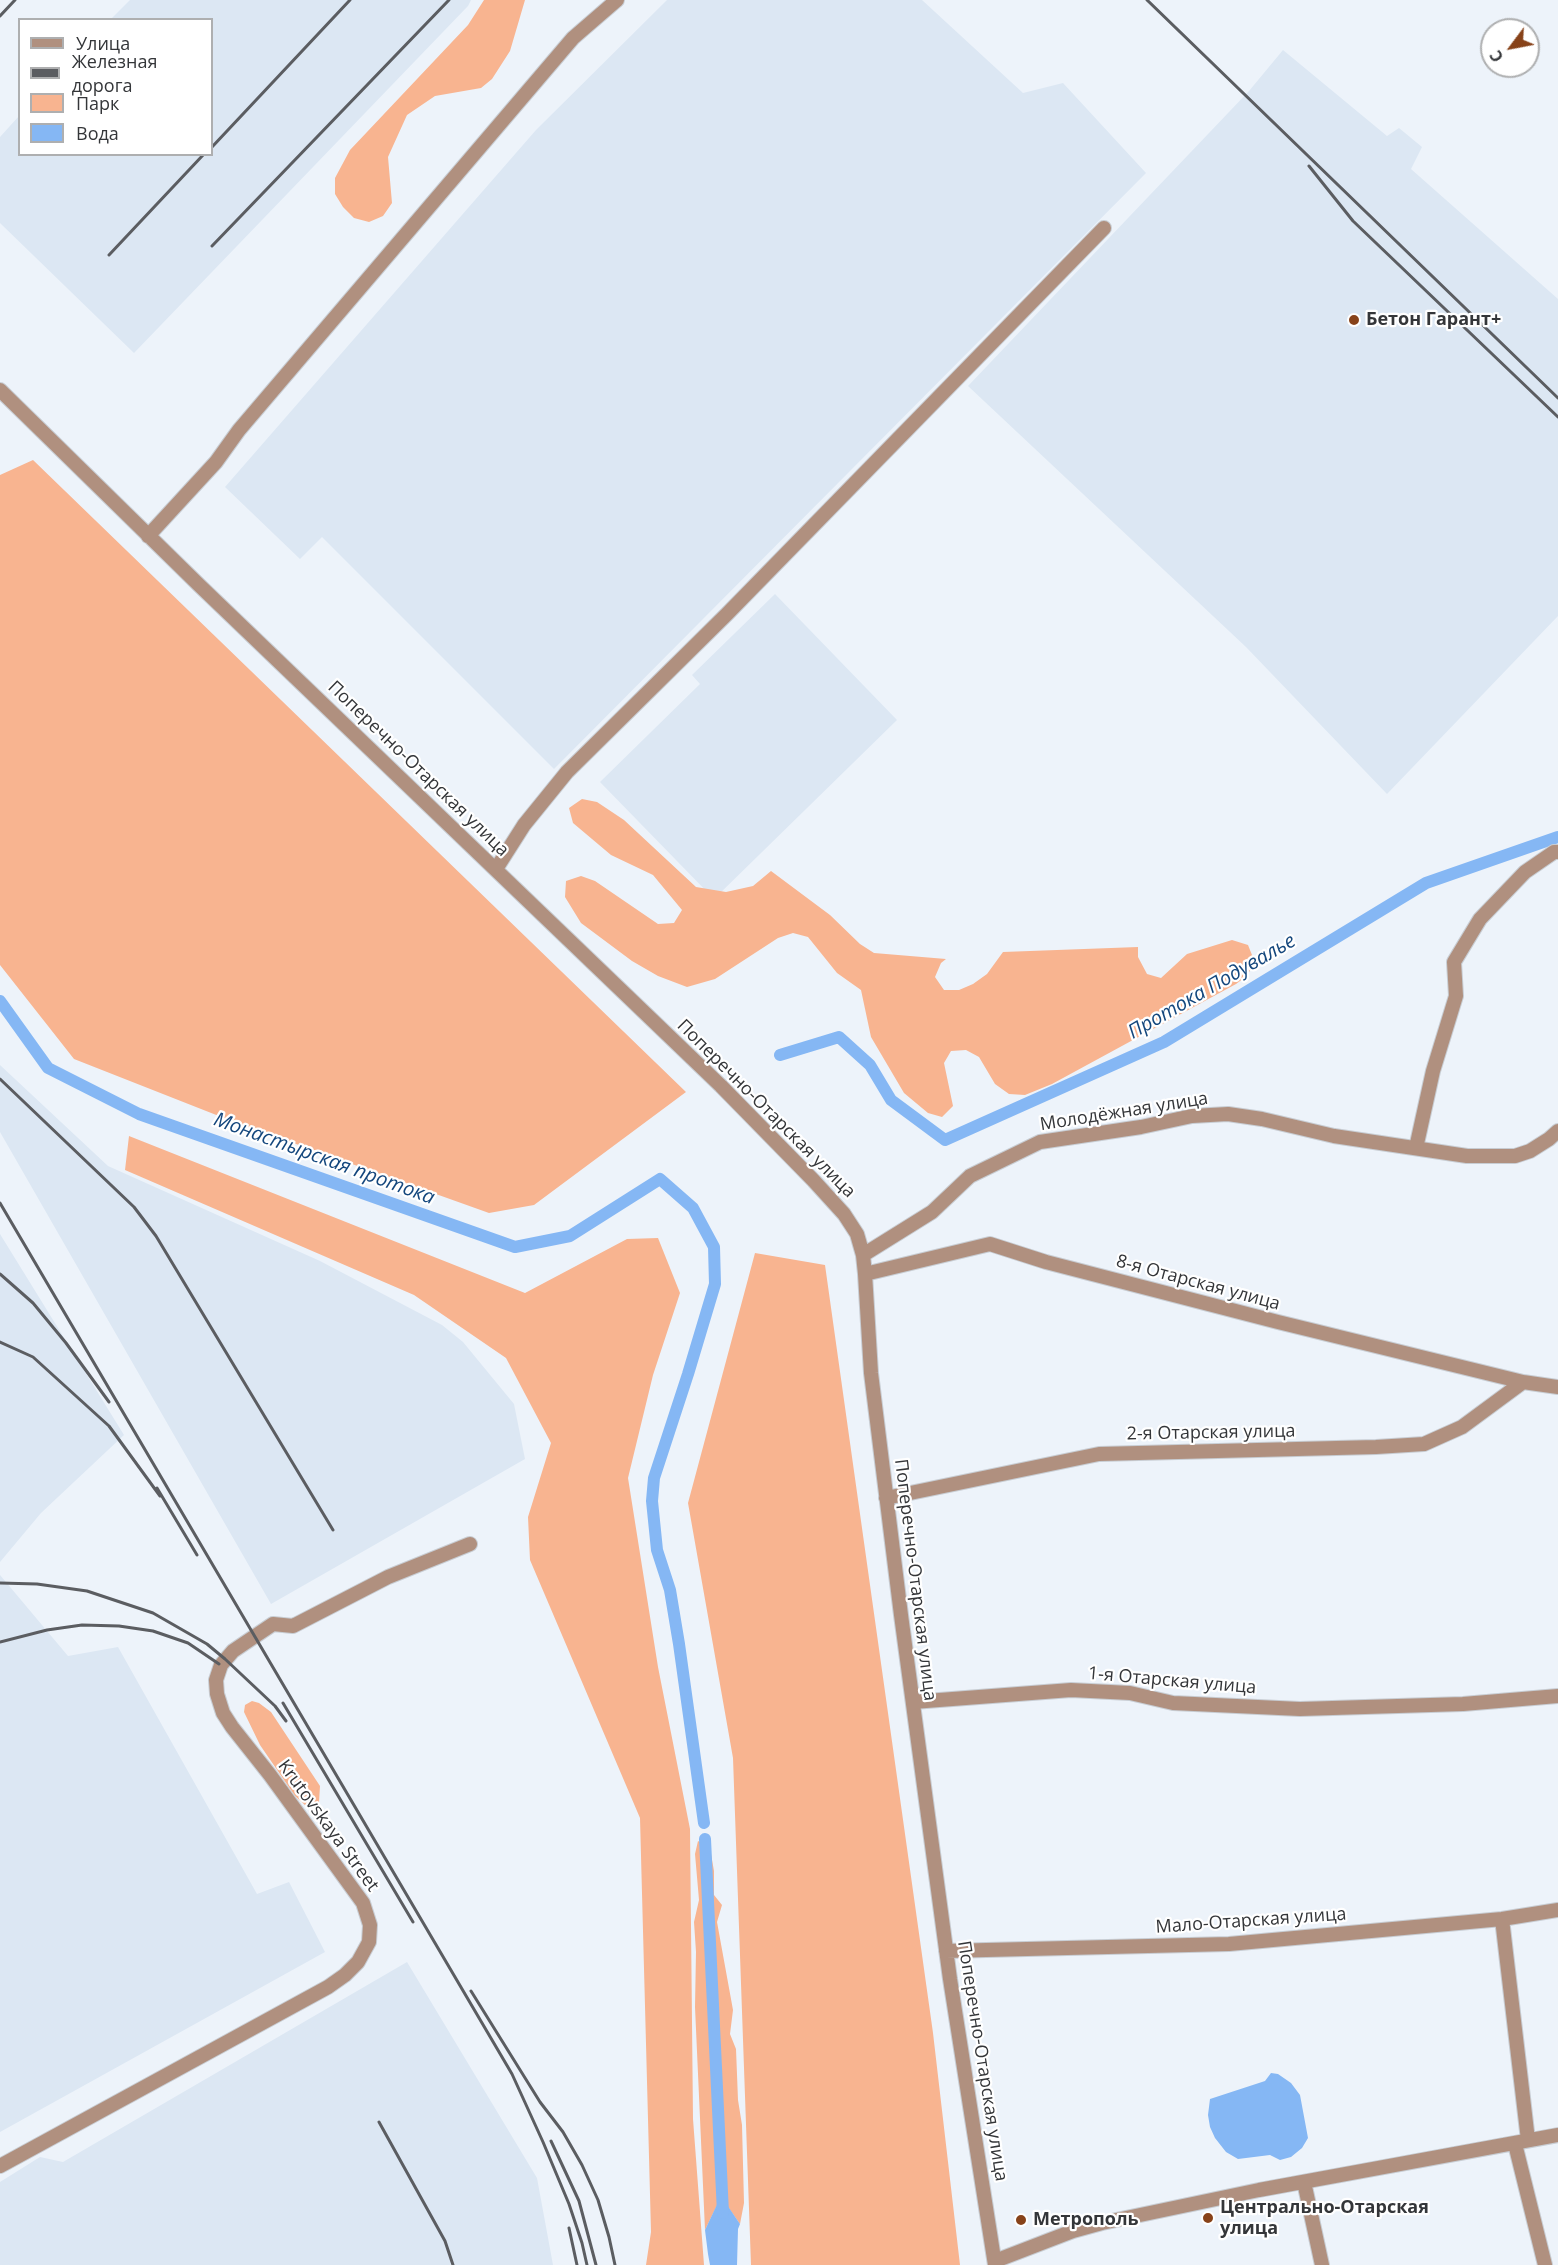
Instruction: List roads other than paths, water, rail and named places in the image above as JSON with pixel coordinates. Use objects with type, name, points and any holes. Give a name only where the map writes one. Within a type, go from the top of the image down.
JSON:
[{"type":"street","points":[[148,536],[216,462],[239,430],[573,38],[617,0]]},
{"type":"street","points":[[496,869],[524,825],[567,772],[727,614],[1104,228]]},
{"type":"street","name":"Поперечно-Отарская улица","points":[[0,390],[148,536],[721,1086],[814,1181],[844,1214],[857,1234],[863,1255],[871,1373],[886,1498],[946,1951],[995,2263]]},
{"type":"street","points":[[1416,1148],[1433,1071],[1456,996],[1454,962],[1480,919],[1525,872],[1554,852],[1558,852]]},
{"type":"street","name":"Молодёжная улица","points":[[863,1255],[932,1212],[970,1176],[1040,1142],[1141,1127],[1192,1116],[1228,1114],[1262,1119],[1334,1136],[1467,1156],[1515,1156],[1530,1151],[1558,1131]]},
{"type":"street","name":"8-я Отарская улица","points":[[865,1274],[990,1244],[1046,1262],[1256,1317],[1523,1382],[1558,1387]]},
{"type":"street","name":"2-я Отарская улица","points":[[886,1498],[1099,1454],[1376,1448],[1424,1444],[1462,1427],[1523,1382]]},
{"type":"street","name":"Krutovskaya Street","points":[[0,2166],[328,1987],[358,1962],[369,1942],[370,1925],[363,1903],[232,1727],[223,1713],[217,1694],[216,1680],[221,1665],[233,1651],[273,1624],[293,1626],[388,1577],[470,1544]]},
{"type":"street","name":"1-я Отарская улица","points":[[913,1702],[1071,1690],[1130,1693],[1173,1703],[1300,1708],[1464,1704],[1558,1696]]},
{"type":"street","name":"Мало-Отарская улица","points":[[946,1951],[1229,1944],[1502,1919],[1558,1910]]},
{"type":"street","points":[[1502,1919],[1521,2142],[1545,2265]]},
{"type":"street","points":[[995,2263],[1073,2231],[1102,2223],[1304,2182],[1558,2135]]},
{"type":"street","points":[[1304,2182],[1322,2265]]},
{"type":"water","points":[[1271,2073],[1278,2074],[1291,2083],[1300,2095],[1308,2138],[1302,2148],[1291,2157],[1280,2160],[1270,2155],[1238,2159],[1226,2152],[1215,2138],[1208,2115],[1210,2099],[1265,2081]]},
{"type":"water","points":[[721,2196],[740,2224],[737,2265],[710,2265],[705,2230]]},
{"type":"waterway","name":"Протока Подувалье","points":[[780,1055],[839,1037],[870,1065],[891,1100],[945,1140],[1164,1042],[1426,883],[1558,837]]},
{"type":"waterway","name":"Монастырская протока","points":[[0,1001],[48,1068],[139,1114],[515,1247],[570,1236],[660,1179],[693,1208],[714,1247],[715,1284],[654,1478],[652,1501],[657,1550],[670,1590],[679,1644],[704,1823]]},
{"type":"waterway","points":[[705,1839],[723,2213]]},
{"type":"railway","points":[[0,16],[15,0]]},
{"type":"railway","points":[[213,146],[350,0]]},
{"type":"railway","points":[[212,246],[449,0]]},
{"type":"railway","points":[[1147,0],[1558,398]]},
{"type":"railway","points":[[109,255],[202,156]]},
{"type":"railway","points":[[1309,166],[1353,221],[1558,417]]},
{"type":"railway","points":[[0,1079],[134,1207],[156,1236],[333,1530]]},
{"type":"railway","points":[[0,1203],[512,2074],[569,2204],[587,2265]]},
{"type":"railway","points":[[0,1274],[33,1303],[66,1343],[109,1402]]},
{"type":"railway","points":[[0,1342],[33,1357],[109,1426],[160,1496]]},
{"type":"railway","points":[[157,1488],[197,1555]]},
{"type":"railway","points":[[0,1583],[37,1584],[87,1591],[153,1613],[207,1644],[275,1706],[286,1721]]},
{"type":"railway","points":[[0,1642],[47,1630],[82,1625],[119,1626],[153,1631],[188,1643],[219,1664]]},
{"type":"railway","points":[[283,1703],[413,1922]]},
{"type":"railway","points":[[471,1991],[582,2165],[598,2200],[615,2265]]},
{"type":"railway","points":[[379,2122],[445,2241],[453,2265]]},
{"type":"railway","points":[[551,2141],[579,2201],[596,2265]]},
{"type":"railway","points":[[569,2228],[577,2265]]},
{"type":"place","name":"Бетон Гарант+","points":[[1354,320]]},
{"type":"place","name":"Центрально-Отарская улица","points":[[1208,2218]]},
{"type":"place","name":"Метрополь","points":[[1021,2220]]}]
